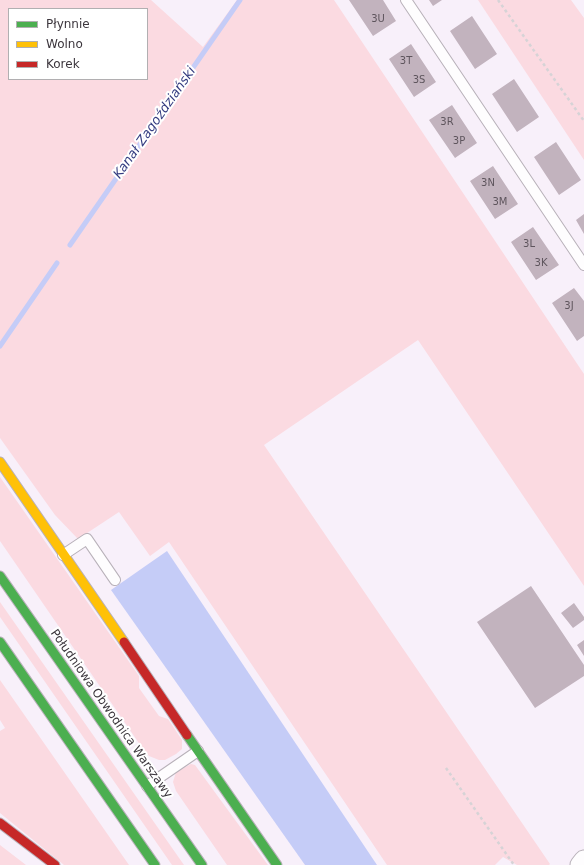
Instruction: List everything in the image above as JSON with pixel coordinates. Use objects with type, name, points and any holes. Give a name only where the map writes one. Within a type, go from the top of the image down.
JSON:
[{"type":"main road","points":[[0,462],[276,865]]},
{"type":"main road","name":"Południowa Obwodnica Warszawy","points":[[0,576],[202,865]]},
{"type":"main road","points":[[0,642],[155,865]]},
{"type":"main road","points":[[0,823],[55,865]]},
{"type":"street","points":[[580,865],[584,860]]},
{"type":"lane","points":[[406,0],[584,265]]},
{"type":"lane","points":[[63,555],[87,539],[115,580]]},
{"type":"lane","points":[[147,786],[198,751]]},
{"type":"path","points":[[498,0],[584,121]]},
{"type":"path","points":[[446,768],[514,865]]},
{"type":"shaded area","points":[[0,0],[151,0],[203,47],[237,0],[334,0],[584,374],[584,586],[418,340],[264,445],[550,864],[517,865],[503,857],[495,865],[387,865],[169,542],[150,556],[119,512],[78,539],[55,515],[0,438]]},
{"type":"shaded area","points":[[478,0],[571,0],[584,18],[584,160]]},
{"type":"shaded area","points":[[0,477],[139,676],[139,688],[159,716],[168,719],[182,740],[182,749],[176,754],[165,760],[159,760],[149,756],[143,749],[0,541]]},
{"type":"shaded area","points":[[0,602],[184,865],[172,865],[0,617]]},
{"type":"shaded area","points":[[0,680],[129,865],[64,865],[0,813],[0,731],[5,728],[0,720]]},
{"type":"shaded area","points":[[191,764],[195,765],[268,865],[227,865],[176,791],[173,782],[176,772]]},
{"type":"shaded area","points":[[0,845],[26,865],[0,865]]},
{"type":"water","points":[[167,551],[377,865],[305,865],[111,590]]},
{"type":"building","points":[[349,0],[383,0],[396,21],[373,36]]},
{"type":"building","points":[[429,0],[442,0],[433,6]]},
{"type":"building","points":[[472,16],[497,54],[475,69],[450,31]]},
{"type":"building","points":[[411,44],[436,82],[414,97],[389,59]]},
{"type":"building","points":[[514,79],[539,117],[517,132],[492,94]]},
{"type":"building","points":[[452,105],[477,143],[455,158],[429,120]]},
{"type":"building","points":[[556,142],[581,180],[559,195],[534,157]]},
{"type":"building","points":[[493,166],[518,204],[495,219],[470,181]]},
{"type":"building","points":[[584,214],[584,234],[576,220]]},
{"type":"building","points":[[533,227],[559,265],[536,280],[511,242]]},
{"type":"building","points":[[574,288],[584,301],[584,336],[577,341],[552,303]]},
{"type":"building","points":[[531,586],[584,665],[584,676],[535,708],[477,622]]},
{"type":"building","points":[[574,603],[584,617],[584,620],[573,628],[561,613]]},
{"type":"building","points":[[584,640],[584,656],[577,645]]},
{"type":"waterway","name":"Kanał Zagoździański","points":[[70,245],[240,0]]},
{"type":"waterway","name":"Kanał Zagoździański","points":[[0,346],[57,263]]},
{"type":"traffic: fast","points":[[0,576],[202,865]]},
{"type":"traffic: fast","points":[[0,642],[155,865]]},
{"type":"traffic: fast","points":[[187,735],[277,865]]},
{"type":"traffic: slow","points":[[0,462],[124,642]]},
{"type":"traffic: jam","points":[[124,642],[187,735]]},
{"type":"traffic: jam","points":[[0,823],[55,865]]}]
